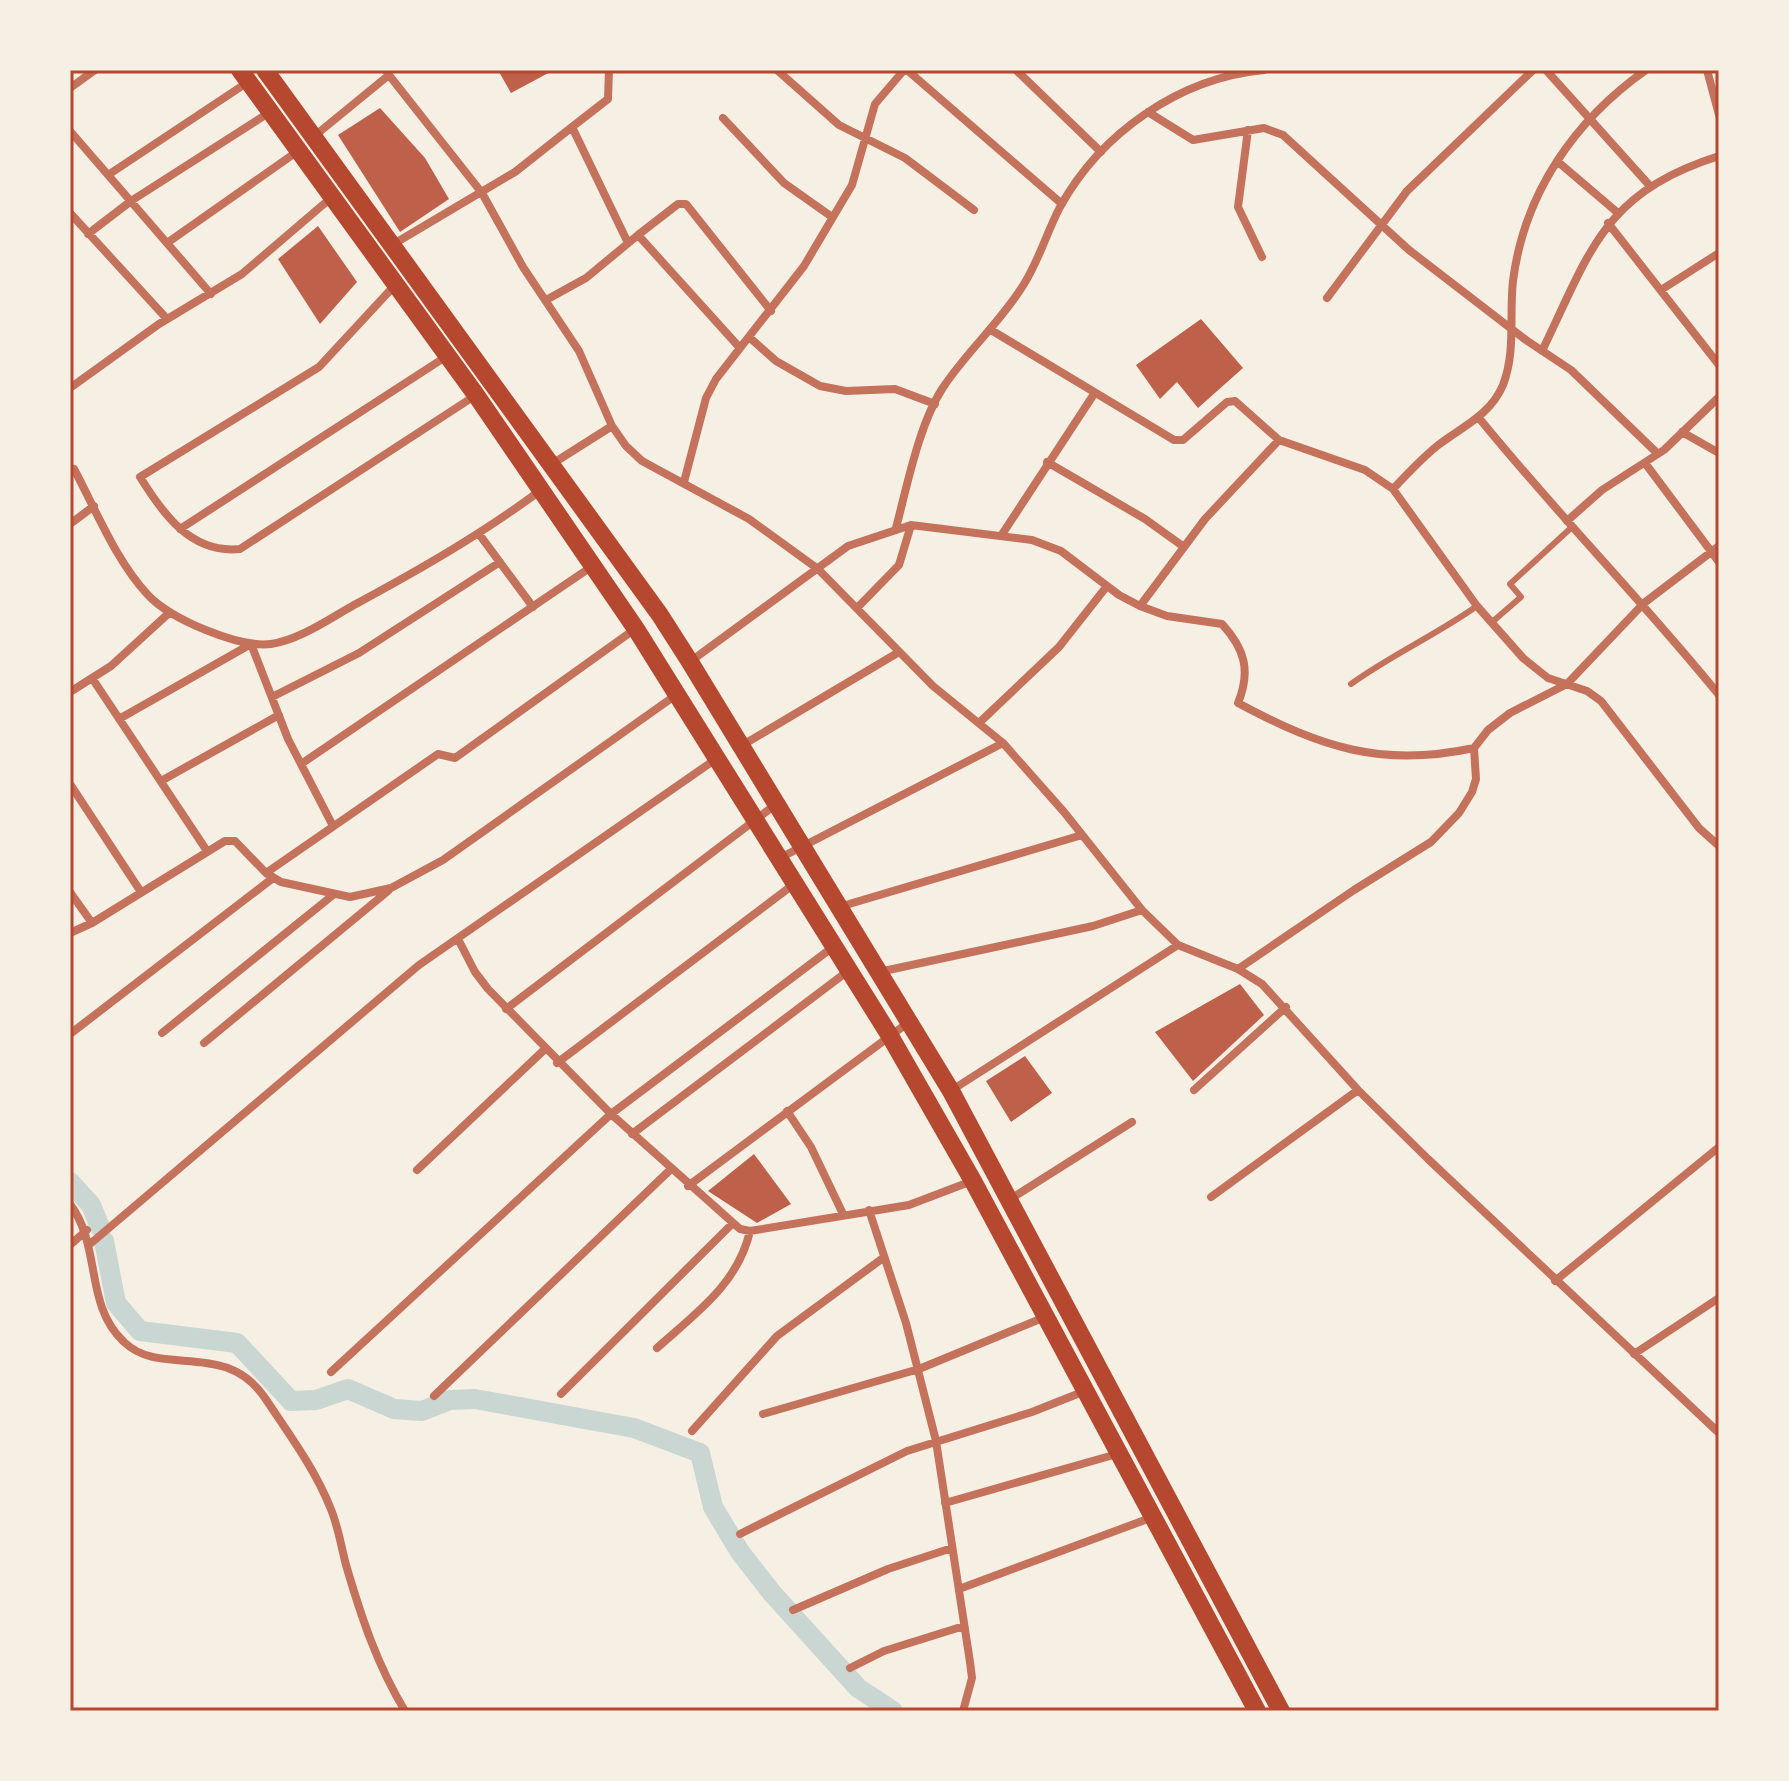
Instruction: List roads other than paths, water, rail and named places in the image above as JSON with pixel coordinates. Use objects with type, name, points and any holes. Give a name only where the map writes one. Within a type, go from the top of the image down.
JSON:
[{"type":"main road","points":[[265,70],[333,197],[542,489],[591,567],[636,629],[890,1036],[973,1181],[1257,1711]]},
{"type":"main road","points":[[245,76],[270,111],[305,144],[390,246],[690,662],[951,1091],[1281,1711]]},
{"type":"main road","points":[[490,416],[506,404]]},
{"type":"street","points":[[70,88],[95,70]]},
{"type":"street","points":[[390,246],[482,193],[608,99],[609,70]]},
{"type":"street","points":[[777,70],[823,113],[866,140],[905,158],[974,210]]},
{"type":"street","points":[[684,482],[706,398],[740,348],[771,311],[852,185],[875,104],[906,70],[1062,204]]},
{"type":"street","points":[[1016,70],[1101,152]]},
{"type":"street","points":[[896,528],[942,389],[1025,284],[1062,204],[1101,152],[1148,112],[1176,95],[1223,73],[1264,70]]},
{"type":"street","points":[[1327,298],[1379,223],[1407,191],[1533,70]]},
{"type":"street","points":[[1546,70],[1650,186]]},
{"type":"street","points":[[1393,489],[1437,446],[1479,418],[1503,385],[1513,330],[1513,281],[1532,206],[1557,161],[1590,117],[1646,70]]},
{"type":"street","points":[[1707,70],[1719,115]]},
{"type":"street","points":[[167,243],[305,144],[387,72],[482,193],[579,351],[612,426],[642,461],[749,519],[818,569],[933,686],[1003,743],[1142,910],[1178,945],[1238,969],[1262,984],[1358,1090],[1555,1281],[1719,1433]]},
{"type":"street","points":[[108,175],[245,76]]},
{"type":"street","points":[[88,234],[131,201],[270,111]]},
{"type":"street","points":[[1148,112],[1193,140],[1264,128],[1283,135],[1379,223],[1513,330],[1581,378],[1658,454]]},
{"type":"street","points":[[723,118],[784,183],[832,217]]},
{"type":"street","points":[[572,127],[628,243]]},
{"type":"street","points":[[1248,130],[1238,207],[1262,257]]},
{"type":"street","points":[[70,131],[211,294]]},
{"type":"street","points":[[1542,351],[1608,223],[1650,186],[1673,172],[1719,156]]},
{"type":"street","points":[[1557,161],[1618,213]]},
{"type":"street","points":[[70,388],[167,319],[211,294],[263,258],[333,197]]},
{"type":"street","points":[[546,300],[586,278],[678,204],[686,204],[771,311]]},
{"type":"street","points":[[70,213],[167,319]]},
{"type":"street","points":[[1608,223],[1719,365]]},
{"type":"street","points":[[638,235],[740,348]]},
{"type":"street","points":[[1661,290],[1719,253]]},
{"type":"street","points":[[396,284],[319,367],[140,477],[164,515],[204,546],[226,551],[240,549],[476,395]]},
{"type":"street","points":[[991,330],[1179,442],[1227,402],[1235,401],[1257,425],[1279,440],[1365,470],[1393,489],[1491,623],[1538,671],[1593,694],[1601,701],[1699,828],[1719,846]]},
{"type":"street","points":[[749,337],[776,361],[820,386],[846,391],[895,389],[935,404]]},
{"type":"street","points":[[180,529],[447,356]]},
{"type":"street","points":[[1001,536],[1094,394]]},
{"type":"street","points":[[1569,524],[1602,490],[1658,454],[1719,397]]},
{"type":"street","points":[[1479,418],[1569,524],[1644,603],[1719,695]]},
{"type":"street","points":[[550,465],[612,426]]},
{"type":"street","points":[[1682,432],[1719,453]]},
{"type":"street","points":[[1140,606],[1238,482],[1279,440]]},
{"type":"street","points":[[1047,462],[1145,519],[1184,547]]},
{"type":"street","points":[[1645,463],[1716,548],[1719,562]]},
{"type":"street","points":[[71,468],[130,571],[149,597],[169,613],[251,644],[301,764],[332,824]]},
{"type":"street","points":[[119,719],[251,644],[286,640],[479,534],[542,489]]},
{"type":"street","points":[[70,524],[94,506]]},
{"type":"street","points":[[857,608],[899,565],[911,525]]},
{"type":"street","points":[[690,662],[848,546],[911,525],[1001,536],[1032,540],[1061,551],[1107,586],[1140,606],[1167,616],[1222,624],[1244,656],[1246,683],[1238,703],[1296,734],[1333,746],[1398,757],[1434,757],[1474,748],[1488,730],[1510,713],[1567,684],[1644,603],[1716,548]]},
{"type":"street","points":[[479,534],[533,607]]},
{"type":"street","points":[[272,697],[359,653],[500,562]]},
{"type":"street","points":[[301,764],[591,567]]},
{"type":"street","points":[[980,722],[1059,647],[1107,586]]},
{"type":"street","points":[[70,692],[139,643],[169,613]]},
{"type":"street","points":[[70,1034],[332,824],[438,754],[455,758],[636,629]]},
{"type":"street","points":[[740,746],[899,652]]},
{"type":"street","points":[[92,678],[207,851]]},
{"type":"street","points":[[204,1043],[391,888],[443,860],[677,694]]},
{"type":"street","points":[[161,781],[279,715]]},
{"type":"street","points":[[779,858],[1003,743]]},
{"type":"street","points":[[1238,969],[1431,842],[1459,813],[1472,792],[1476,779],[1474,748]]},
{"type":"street","points":[[90,1244],[419,965],[717,759]]},
{"type":"street","points":[[70,784],[141,892]]},
{"type":"street","points":[[506,1009],[776,804]]},
{"type":"street","points":[[839,907],[1082,835]]},
{"type":"street","points":[[70,933],[92,923],[225,841],[235,841],[270,876],[333,895],[350,897],[391,888]]},
{"type":"street","points":[[557,1063],[794,883]]},
{"type":"street","points":[[70,892],[92,923]]},
{"type":"street","points":[[162,1033],[333,895]]},
{"type":"street","points":[[879,972],[1093,926],[1142,910]]},
{"type":"street","points":[[458,939],[475,972],[544,1050],[670,1170],[732,1224],[750,1231],[909,1205],[973,1181]]},
{"type":"street","points":[[951,1091],[1178,945]]},
{"type":"street","points":[[331,1372],[611,1114],[833,946]]},
{"type":"street","points":[[632,1134],[849,971]]},
{"type":"street","points":[[1194,1090],[1286,1007]]},
{"type":"street","points":[[688,1186],[909,1021]]},
{"type":"street","points":[[417,1170],[544,1050]]},
{"type":"street","points":[[1211,1197],[1358,1090]]},
{"type":"street","points":[[787,1111],[811,1147],[843,1214]]},
{"type":"street","points":[[1009,1200],[1132,1122]]},
{"type":"street","points":[[1555,1281],[1719,1147]]},
{"type":"street","points":[[434,1396],[670,1170]]},
{"type":"street","points":[[70,1204],[87,1230],[101,1307],[122,1341],[133,1349],[156,1356],[226,1366],[250,1379],[265,1399],[330,1505],[374,1651],[405,1711]]},
{"type":"street","points":[[869,1210],[919,1369],[936,1441],[972,1678],[963,1711]]},
{"type":"street","points":[[561,1394],[732,1224]]},
{"type":"street","points":[[70,1245],[87,1230]]},
{"type":"street","points":[[657,1348],[728,1283],[746,1251],[750,1231]]},
{"type":"street","points":[[692,1431],[777,1336],[883,1258]]},
{"type":"street","points":[[1634,1354],[1719,1298]]},
{"type":"street","points":[[763,1414],[919,1369],[1045,1317]]},
{"type":"street","points":[[740,1534],[907,1451],[1002,1422],[1086,1390]]},
{"type":"street","points":[[945,1503],[1119,1454]]},
{"type":"street","points":[[959,1589],[1153,1517]]},
{"type":"street","points":[[793,1610],[888,1569],[952,1548]]},
{"type":"street","points":[[850,1668],[884,1651],[964,1626]]},
{"type":"lane","points":[[1491,623],[1521,597],[1510,584],[1569,524]]},
{"type":"lane","points":[[1351,684],[1382,661],[1452,624],[1477,606]]},
{"type":"waterway","points":[[70,1182],[91,1205],[100,1227]]},
{"type":"waterway","points":[[104,1241],[116,1303],[140,1331],[237,1343],[291,1401],[316,1400],[348,1389],[394,1409],[422,1411],[450,1400],[475,1399],[634,1428],[700,1453],[713,1507],[740,1552],[772,1593],[858,1688],[893,1711]]}]
